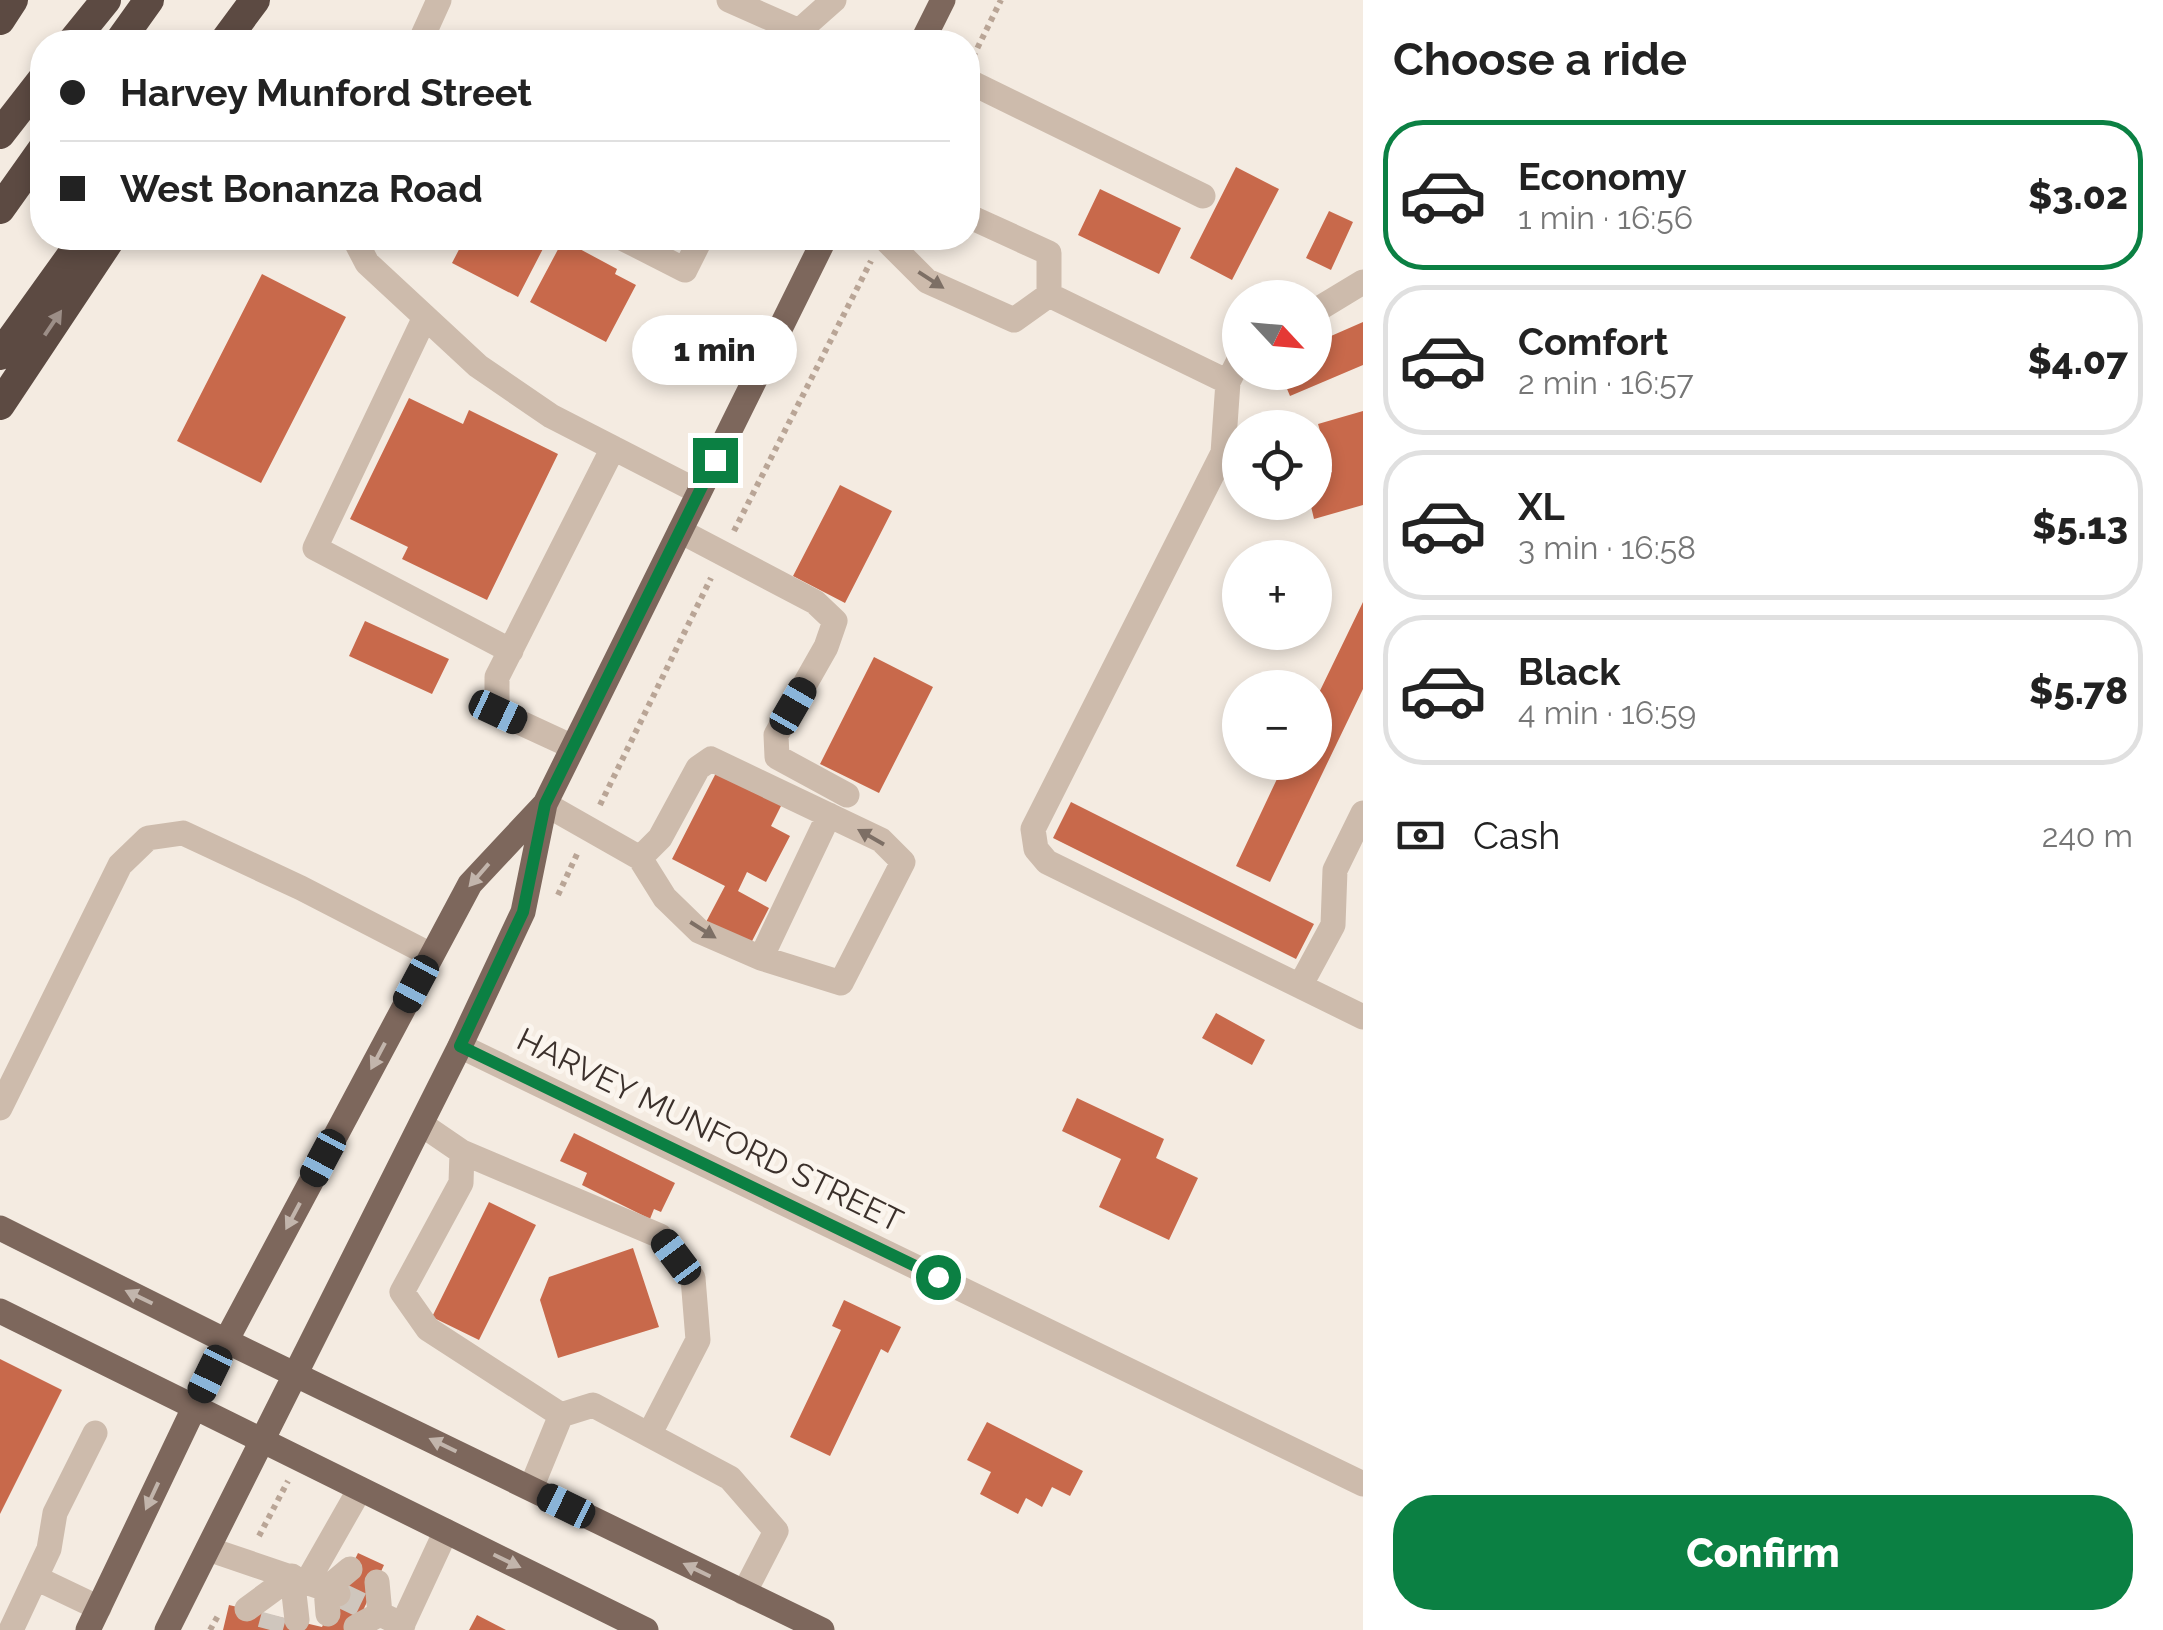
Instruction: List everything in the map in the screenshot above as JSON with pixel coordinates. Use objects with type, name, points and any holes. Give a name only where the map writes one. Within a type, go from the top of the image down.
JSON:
[{"type":"highway","points":[[0,20],[13,0]]},
{"type":"highway","points":[[82,30],[106,0]]},
{"type":"highway","points":[[128,30],[149,0]]},
{"type":"highway","points":[[233,30],[255,0]]},
{"type":"highway","points":[[251,30],[272,0]]},
{"type":"highway","points":[[0,134],[30,95]]},
{"type":"highway","points":[[0,209],[30,167]]},
{"type":"highway","points":[[0,354],[75,250]]},
{"type":"highway","points":[[0,405],[103,250]]},
{"type":"main road","points":[[928,30],[943,0]]},
{"type":"main road","points":[[167,1630],[460,1046],[523,912],[545,804],[820,250]]},
{"type":"main road","points":[[93,1619],[226,1341],[470,884],[545,804]]},
{"type":"main road","points":[[0,1228],[822,1630]]},
{"type":"main road","points":[[0,1311],[646,1630]]},
{"type":"street","points":[[425,30],[439,0]]},
{"type":"street","points":[[729,0],[783,30]]},
{"type":"street","points":[[803,30],[834,0]]},
{"type":"street","points":[[980,87],[1203,196]]},
{"type":"street","points":[[980,222],[1048,253],[1049,295]]},
{"type":"street","points":[[360,250],[367,263],[478,366],[551,416],[699,492]]},
{"type":"street","points":[[646,250],[685,270],[694,250]]},
{"type":"street","points":[[896,250],[928,281],[1014,320],[1049,295]]},
{"type":"street","points":[[1332,301],[1363,282]]},
{"type":"street","points":[[1049,295],[1222,379]]},
{"type":"street","points":[[425,317],[315,548],[511,651]]},
{"type":"street","points":[[1227,390],[1223,453],[1034,829],[1036,849],[1047,862],[1363,1017]]},
{"type":"street","points":[[573,747],[498,712],[497,678],[613,448]]},
{"type":"street","points":[[680,531],[815,602],[836,621],[826,648],[776,735],[776,746],[777,757],[846,795]]},
{"type":"street","points":[[545,804],[640,858],[665,898],[699,931],[761,958],[841,983],[903,862],[881,840],[711,758],[698,768],[660,838],[640,858]]},
{"type":"street","points":[[1300,986],[1332,925],[1335,870],[1363,813]]},
{"type":"street","points":[[761,958],[830,815]]},
{"type":"street","points":[[0,1108],[120,865],[148,838],[183,833],[432,955]]},
{"type":"street","name":"HARVEY MUNFORD STREET","points":[[460,1046],[1363,1484]]},
{"type":"street","points":[[421,1124],[462,1152],[660,1236],[692,1278],[698,1340],[649,1435]]},
{"type":"street","points":[[462,1152],[461,1182],[402,1292],[428,1329],[560,1415],[593,1406],[730,1478],[776,1531],[744,1593]]},
{"type":"street","points":[[531,1488],[560,1415]]},
{"type":"street","points":[[10,1630],[49,1549],[55,1513],[96,1433]]},
{"type":"street","points":[[318,1591],[360,1489]]},
{"type":"street","points":[[381,1620],[446,1531]]},
{"type":"street","points":[[208,1549],[318,1591]]},
{"type":"street","points":[[285,1618],[350,1570]]},
{"type":"street","points":[[36,1578],[93,1619]]},
{"type":"street","points":[[376,1582],[381,1620]]},
{"type":"street","points":[[247,1609],[318,1591]]},
{"type":"path","points":[[980,44],[1001,0]]},
{"type":"building","points":[[1236,167],[1279,189],[1232,280],[1190,258]]},
{"type":"building","points":[[1100,189],[1181,228],[1159,274],[1078,235]]},
{"type":"building","points":[[1329,211],[1353,222],[1331,270],[1306,258]]},
{"type":"building","points":[[459,250],[542,250],[518,297],[452,263]]},
{"type":"building","points":[[558,250],[582,250],[617,269],[615,274],[636,285],[606,342],[530,302]]},
{"type":"building","points":[[262,274],[346,317],[261,483],[177,441]]},
{"type":"building","points":[[1363,322],[1363,365],[1332,378],[1332,336]]},
{"type":"building","points":[[409,398],[463,424],[469,410],[558,454],[487,600],[402,559],[408,547],[350,519]]},
{"type":"building","points":[[1363,411],[1363,505],[1332,514],[1332,472],[1332,420]]},
{"type":"building","points":[[840,485],[892,511],[845,603],[793,576]]},
{"type":"building","points":[[1363,602],[1363,689],[1332,753],[1332,670]]},
{"type":"building","points":[[365,621],[449,659],[432,694],[349,656]]},
{"type":"building","points":[[874,657],[933,687],[879,793],[820,764]]},
{"type":"building","points":[[717,771],[782,804],[771,826],[790,836],[766,882],[747,872],[738,891],[769,908],[749,947],[705,924],[725,886],[672,859]]},
{"type":"building","points":[[1277,780],[1319,780],[1270,882],[1236,866]]},
{"type":"building","points":[[1071,802],[1314,924],[1296,959],[1053,838]]},
{"type":"building","points":[[1216,1013],[1265,1040],[1252,1065],[1202,1038]]},
{"type":"building","points":[[1077,1098],[1164,1139],[1156,1158],[1198,1178],[1169,1240],[1099,1207],[1121,1159],[1062,1131]]},
{"type":"building","points":[[574,1133],[675,1183],[661,1212],[654,1209],[650,1219],[582,1185],[587,1173],[560,1161]]},
{"type":"building","points":[[489,1202],[536,1225],[479,1340],[432,1317]]},
{"type":"building","points":[[633,1248],[659,1327],[558,1358],[540,1300],[549,1277]]},
{"type":"building","points":[[844,1300],[901,1327],[888,1353],[881,1349],[830,1456],[790,1437],[841,1330],[832,1326]]},
{"type":"building","points":[[0,1359],[62,1390],[0,1514]]},
{"type":"building","points":[[987,1422],[1083,1471],[1070,1496],[1052,1487],[1042,1507],[1026,1498],[1018,1514],[980,1494],[991,1472],[967,1460]]},
{"type":"building","points":[[358,1553],[384,1565],[354,1630],[223,1630],[229,1605],[322,1627]]},
{"type":"building","points":[[477,1615],[506,1630],[469,1630]]},
{"type":"tunnel","points":[[338,1594],[365,1607]]},
{"type":"tunnel","points":[[270,1630],[274,1615]]},
{"type":"route","points":[[715,460],[545,804],[523,912],[460,1046],[938,1277]]}]
